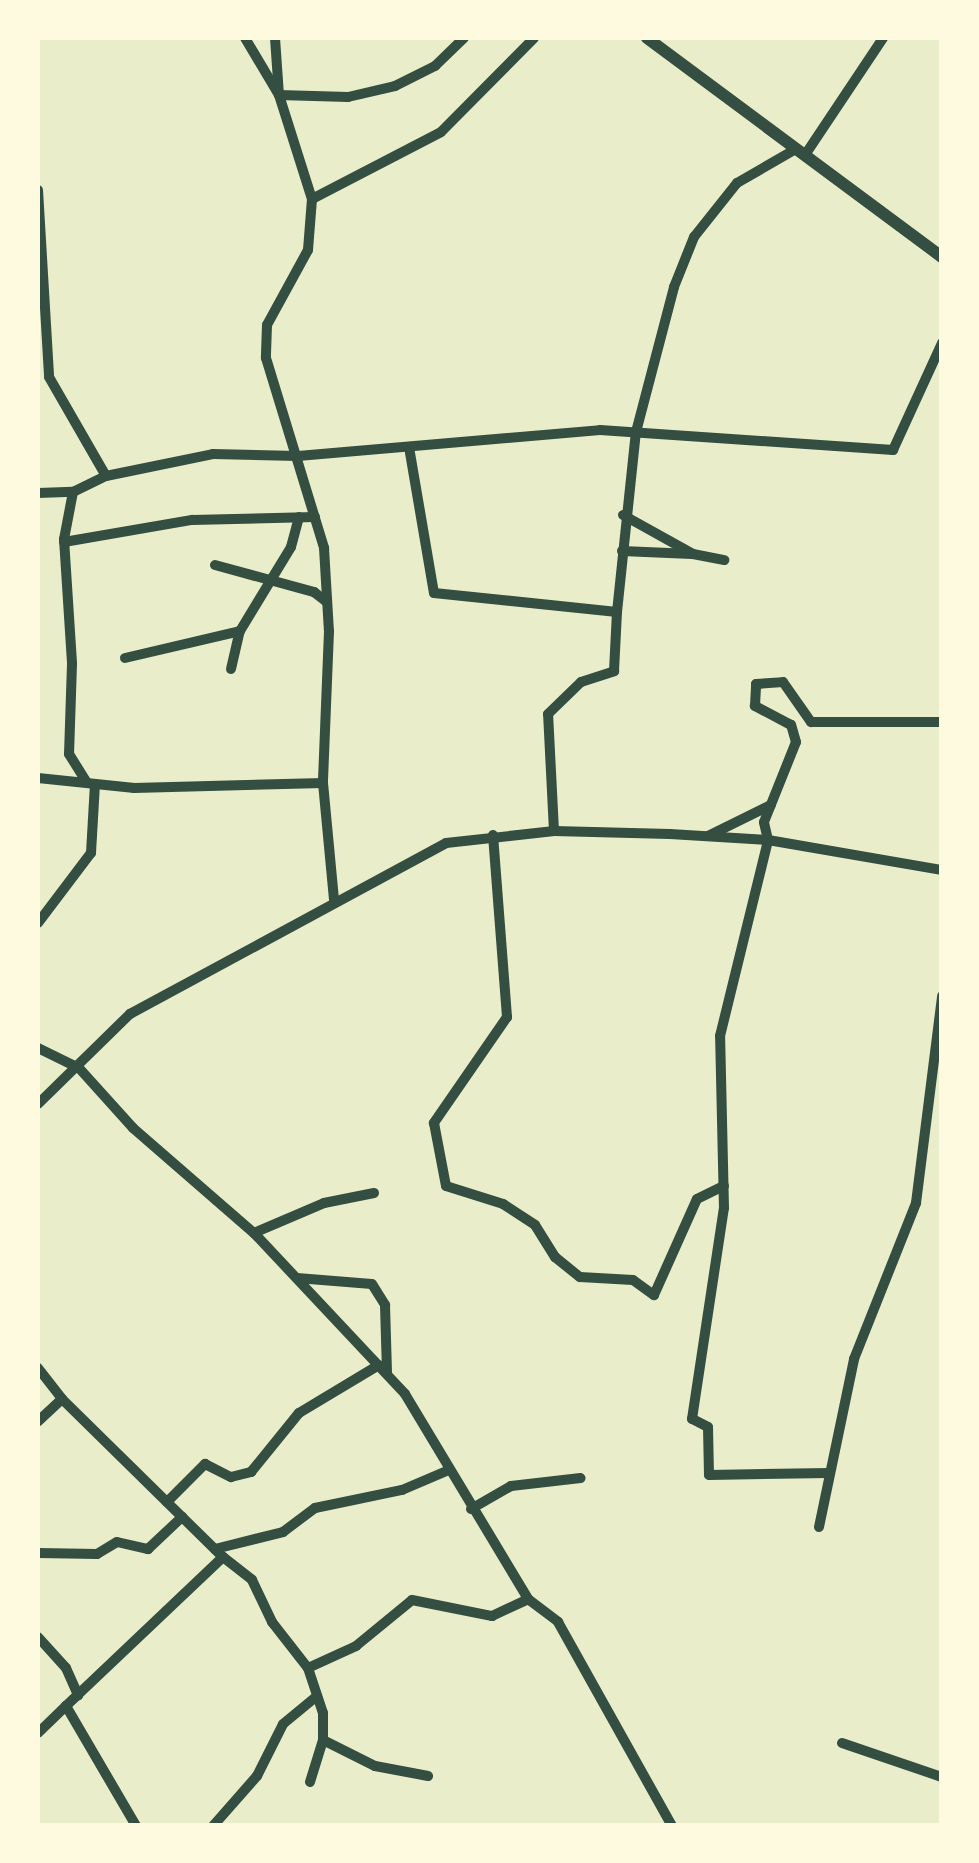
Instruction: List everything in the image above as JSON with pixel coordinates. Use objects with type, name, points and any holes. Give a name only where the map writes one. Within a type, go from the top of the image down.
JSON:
[{"type":"street","points":[[245,38],[279,96],[312,198],[308,250],[266,325],[266,358],[315,517],[327,602],[324,783],[334,899]]},
{"type":"street","points":[[275,38],[279,96]]},
{"type":"street","points":[[279,96],[348,97],[395,86],[435,66],[464,38]]},
{"type":"street","points":[[312,198],[441,132],[534,38]]},
{"type":"street","points":[[554,831],[548,714],[581,682],[614,670],[624,515],[635,473],[636,432],[674,287],[694,237],[737,184],[800,152],[883,38]]},
{"type":"street","points":[[651,39],[942,257]]},
{"type":"street","points":[[38,190],[49,378],[106,476]]},
{"type":"street","points":[[38,493],[73,492],[106,476],[214,454],[298,456],[636,432],[893,450],[942,343]]},
{"type":"street","points":[[409,447],[434,593],[616,612]]},
{"type":"street","points":[[38,923],[91,852],[91,784],[69,754],[72,664],[64,542],[73,492]]},
{"type":"street","points":[[624,515],[693,554]]},
{"type":"street","points":[[231,669],[240,631],[290,547],[298,517]]},
{"type":"street","points":[[64,542],[138,526],[315,517]]},
{"type":"street","points":[[622,551],[693,554],[724,560]]},
{"type":"street","points":[[215,566],[314,592],[327,602]]},
{"type":"street","points":[[125,658],[240,631]]},
{"type":"street","points":[[830,1473],[709,1475],[708,1427],[692,1419],[724,1186],[720,1036],[768,840],[764,822],[796,742],[791,724],[755,706],[756,684],[783,682],[811,722],[942,722]]},
{"type":"street","points":[[38,778],[91,784],[324,783]]},
{"type":"street","points":[[707,836],[771,806]]},
{"type":"street","points":[[38,1104],[130,1014],[334,899],[446,843],[554,831],[707,836],[768,840],[941,867]]},
{"type":"street","points":[[493,835],[507,1017],[434,1123],[446,1186],[503,1204],[535,1225],[555,1257],[580,1277],[633,1280],[654,1296],[697,1200],[724,1186]]},
{"type":"street","points":[[819,1526],[854,1359],[916,1202],[942,996]]},
{"type":"street","points":[[38,1048],[79,1068],[133,1128],[254,1233],[383,1370],[528,1600],[558,1622],[672,1826]]},
{"type":"street","points":[[254,1233],[324,1202],[374,1193]]},
{"type":"street","points":[[297,1278],[372,1284],[384,1304],[383,1370]]},
{"type":"street","points":[[38,1368],[62,1398],[182,1517],[252,1580],[272,1622],[308,1668],[317,1696],[323,1740],[310,1782]]},
{"type":"street","points":[[167,1502],[205,1464],[231,1477],[251,1472],[299,1413],[383,1370]]},
{"type":"street","points":[[38,1421],[62,1398]]},
{"type":"street","points":[[38,1733],[219,1553],[283,1532],[315,1508],[402,1490],[449,1470]]},
{"type":"street","points":[[471,1508],[511,1486],[581,1478]]},
{"type":"street","points":[[38,1553],[96,1554],[117,1542],[148,1549],[182,1517]]},
{"type":"street","points":[[308,1668],[356,1646],[412,1600],[492,1616],[528,1600]]},
{"type":"street","points":[[38,1637],[66,1668],[78,1695]]},
{"type":"street","points":[[212,1826],[257,1776],[284,1724],[317,1696]]},
{"type":"street","points":[[66,1706],[136,1826]]},
{"type":"street","points":[[323,1740],[375,1766],[428,1776]]},
{"type":"street","points":[[842,1743],[942,1777]]}]
